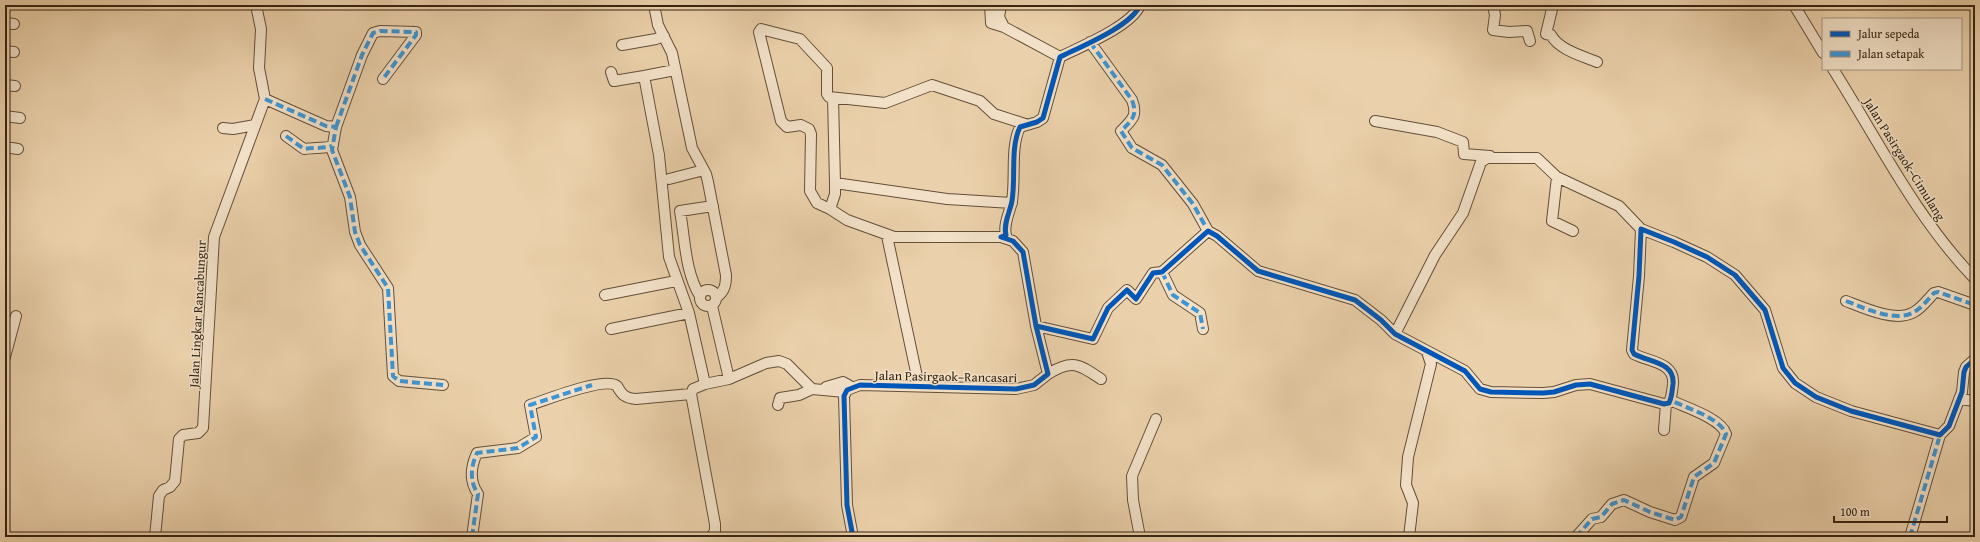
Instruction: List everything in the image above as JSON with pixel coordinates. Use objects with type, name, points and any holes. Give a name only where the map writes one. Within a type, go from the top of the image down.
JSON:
[{"type":"street","points":[[256,5],[260,29],[258,68],[265,99],[326,126],[336,127]]},
{"type":"street","points":[[654,5],[658,24],[672,53],[692,148],[704,170],[713,206],[726,275],[722,293],[717,296],[716,302],[712,306]]},
{"type":"street","points":[[990,5],[991,23],[1004,27],[1060,57]]},
{"type":"street","points":[[1001,5],[999,17],[1004,27]]},
{"type":"street","points":[[1048,374],[1036,326],[1023,252],[1013,241],[1001,237],[912,238],[887,236],[847,220],[830,208],[817,203],[810,191],[811,134],[809,129],[801,125],[787,127],[781,121],[760,30],[764,29],[800,39],[826,67],[827,95],[834,98],[885,103],[932,85],[980,101],[994,114],[1025,124],[1038,122],[1043,118],[1060,57],[1122,24],[1134,14],[1140,5]]},
{"type":"street","points":[[1492,5],[1495,15],[1493,30],[1509,32],[1527,31],[1530,41]]},
{"type":"street","points":[[1553,5],[1546,34],[1552,35],[1555,40],[1573,52],[1597,62]]},
{"type":"street","points":[[1794,5],[1822,51]]},
{"type":"street","points":[[383,79],[416,35],[416,32],[380,31],[373,33],[362,56],[336,127],[332,146],[350,197],[356,235],[381,278],[388,286],[393,376],[399,381],[444,385]]},
{"type":"street","points":[[622,45],[664,36]]},
{"type":"street","points":[[1090,42],[1134,105],[1135,110],[1133,118],[1121,131],[1132,148],[1162,165],[1193,204],[1208,231],[1217,236],[1258,271],[1352,298],[1381,320],[1395,334],[1465,371],[1479,388],[1485,391],[1548,393],[1576,385],[1590,384],[1668,402],[1716,422],[1725,430],[1726,434],[1714,463],[1694,477],[1681,517],[1675,520],[1624,500],[1612,504],[1601,517],[1592,519],[1576,537]]},
{"type":"street","points":[[612,72],[614,81],[675,70]]},
{"type":"street","name":"Jalan Pasirgaok–Cimulang","points":[[1834,70],[1911,198],[1940,237],[1975,279]]},
{"type":"street","points":[[644,76],[659,155],[669,257],[688,313],[705,384]]},
{"type":"street","points":[[830,208],[835,194],[834,98]]},
{"type":"street","name":"Jalan Lingkar Rancabungur","points":[[154,537],[159,496],[163,490],[170,487],[175,481],[179,439],[182,435],[198,433],[203,428],[214,237],[265,99]]},
{"type":"street","points":[[5,116],[20,118]]},
{"type":"street","points":[[1375,121],[1437,132],[1463,142],[1464,154],[1494,157],[1536,158],[1557,177],[1619,206],[1641,229],[1707,257],[1736,275],[1764,310],[1783,368],[1795,383],[1816,397],[1851,411],[1940,435]]},
{"type":"street","points":[[1001,237],[1006,235],[1006,227],[1012,203],[1015,143],[1020,128],[1025,124]]},
{"type":"street","points":[[224,128],[255,125]]},
{"type":"street","points":[[286,136],[304,149],[332,146]]},
{"type":"street","points":[[5,147],[18,149]]},
{"type":"street","points":[[1395,334],[1435,255],[1463,213],[1481,162],[1487,158],[1494,157]]},
{"type":"street","points":[[669,179],[704,170]]},
{"type":"street","points":[[1557,177],[1552,221],[1573,231]]},
{"type":"street","points":[[835,183],[947,199],[1012,203]]},
{"type":"street","points":[[712,306],[704,305],[700,301],[700,296],[694,286],[690,272],[680,211],[713,206]]},
{"type":"street","points":[[1641,229],[1639,276],[1632,350],[1634,354],[1661,364],[1670,370],[1673,380],[1664,430]]},
{"type":"street","points":[[1036,326],[1093,339],[1108,308],[1126,290],[1136,299],[1153,273],[1162,272],[1208,231]]},
{"type":"street","points":[[887,236],[919,386]]},
{"type":"street","points":[[1162,272],[1173,295],[1200,313],[1203,329]]},
{"type":"street","points":[[605,294],[676,281]]},
{"type":"street","points":[[700,296],[703,292],[708,290],[714,292],[717,296]]},
{"type":"street","points":[[1846,301],[1877,313],[1903,316],[1916,312],[1934,293],[1938,292],[1975,306]]},
{"type":"street","points":[[712,306],[729,379]]},
{"type":"street","points":[[611,329],[688,313]]},
{"type":"street","points":[[5,358],[9,327],[16,316]]},
{"type":"street","points":[[1409,537],[1414,503],[1406,485],[1408,458],[1431,364],[1428,352]]},
{"type":"street","points":[[1910,537],[1940,435],[1950,426],[1959,399],[1964,372],[1966,367],[1975,359]]},
{"type":"street","points":[[711,537],[715,531],[715,524],[690,394],[693,389],[705,384],[729,379],[766,363],[779,361],[787,364],[815,389],[799,395],[780,398],[778,405]]},
{"type":"street","name":"Jalan Pasirgaok–Rancasari","points":[[815,389],[849,390],[878,384],[960,389],[1016,389],[1034,385],[1059,366],[1074,364],[1083,367],[1101,379]]},
{"type":"street","points":[[472,537],[478,494],[473,487],[471,466],[477,453],[518,448],[536,437],[530,405],[592,385],[609,383],[617,386],[622,394],[627,398],[636,399],[690,394]]},
{"type":"street","points":[[849,390],[847,505],[853,537]]},
{"type":"street","points":[[1959,399],[1975,401]]},
{"type":"street","points":[[1140,537],[1132,500],[1132,476],[1156,420]]},
{"type":"marked path","points":[[336,127],[362,55],[373,33],[380,31],[416,32],[416,35],[383,79]]},
{"type":"marked path","points":[[1090,42],[1132,100],[1134,105],[1133,117],[1121,131],[1132,148],[1162,165],[1193,204],[1208,231]]},
{"type":"marked path","points":[[265,99],[326,126],[336,127],[332,150],[350,197],[355,232],[360,245],[388,288],[393,376],[399,381],[443,385]]},
{"type":"marked path","points":[[286,136],[304,149],[332,146]]},
{"type":"marked path","points":[[1162,272],[1173,295],[1200,313],[1203,329]]},
{"type":"marked path","points":[[1846,301],[1880,313],[1898,316],[1907,315],[1914,312],[1934,293],[1938,292],[1975,305]]},
{"type":"marked path","points":[[472,537],[478,494],[473,484],[472,468],[477,453],[518,448],[536,437],[530,405],[592,385]]},
{"type":"marked path","points":[[1576,537],[1592,519],[1601,517],[1612,504],[1624,500],[1650,512],[1675,520],[1681,517],[1694,477],[1714,463],[1726,434],[1723,428],[1710,418],[1670,400]]},
{"type":"marked path","points":[[1910,537],[1940,435]]},
{"type":"cycle path","points":[[853,537],[847,505],[844,396],[847,390],[860,385],[1016,389],[1034,385],[1048,374],[1036,326],[1023,252],[1013,241],[1001,237],[1006,235],[1006,222],[1012,201],[1014,182],[1014,153],[1017,135],[1020,127],[1037,122],[1043,118],[1060,57],[1092,42],[1127,21],[1140,5]]},
{"type":"cycle path","points":[[1036,326],[1093,339],[1108,308],[1127,290],[1136,299],[1153,273],[1162,272],[1208,231],[1217,236],[1258,271],[1355,300],[1381,320],[1395,334],[1465,371],[1480,389],[1491,392],[1543,393],[1554,392],[1576,385],[1590,384],[1664,404],[1669,403],[1672,394],[1673,377],[1670,371],[1660,364],[1634,354],[1632,350],[1639,276],[1641,229],[1707,257],[1735,275],[1765,310],[1783,368],[1795,383],[1816,397],[1851,411],[1940,435],[1949,426],[1962,392],[1966,367],[1975,359]]}]
